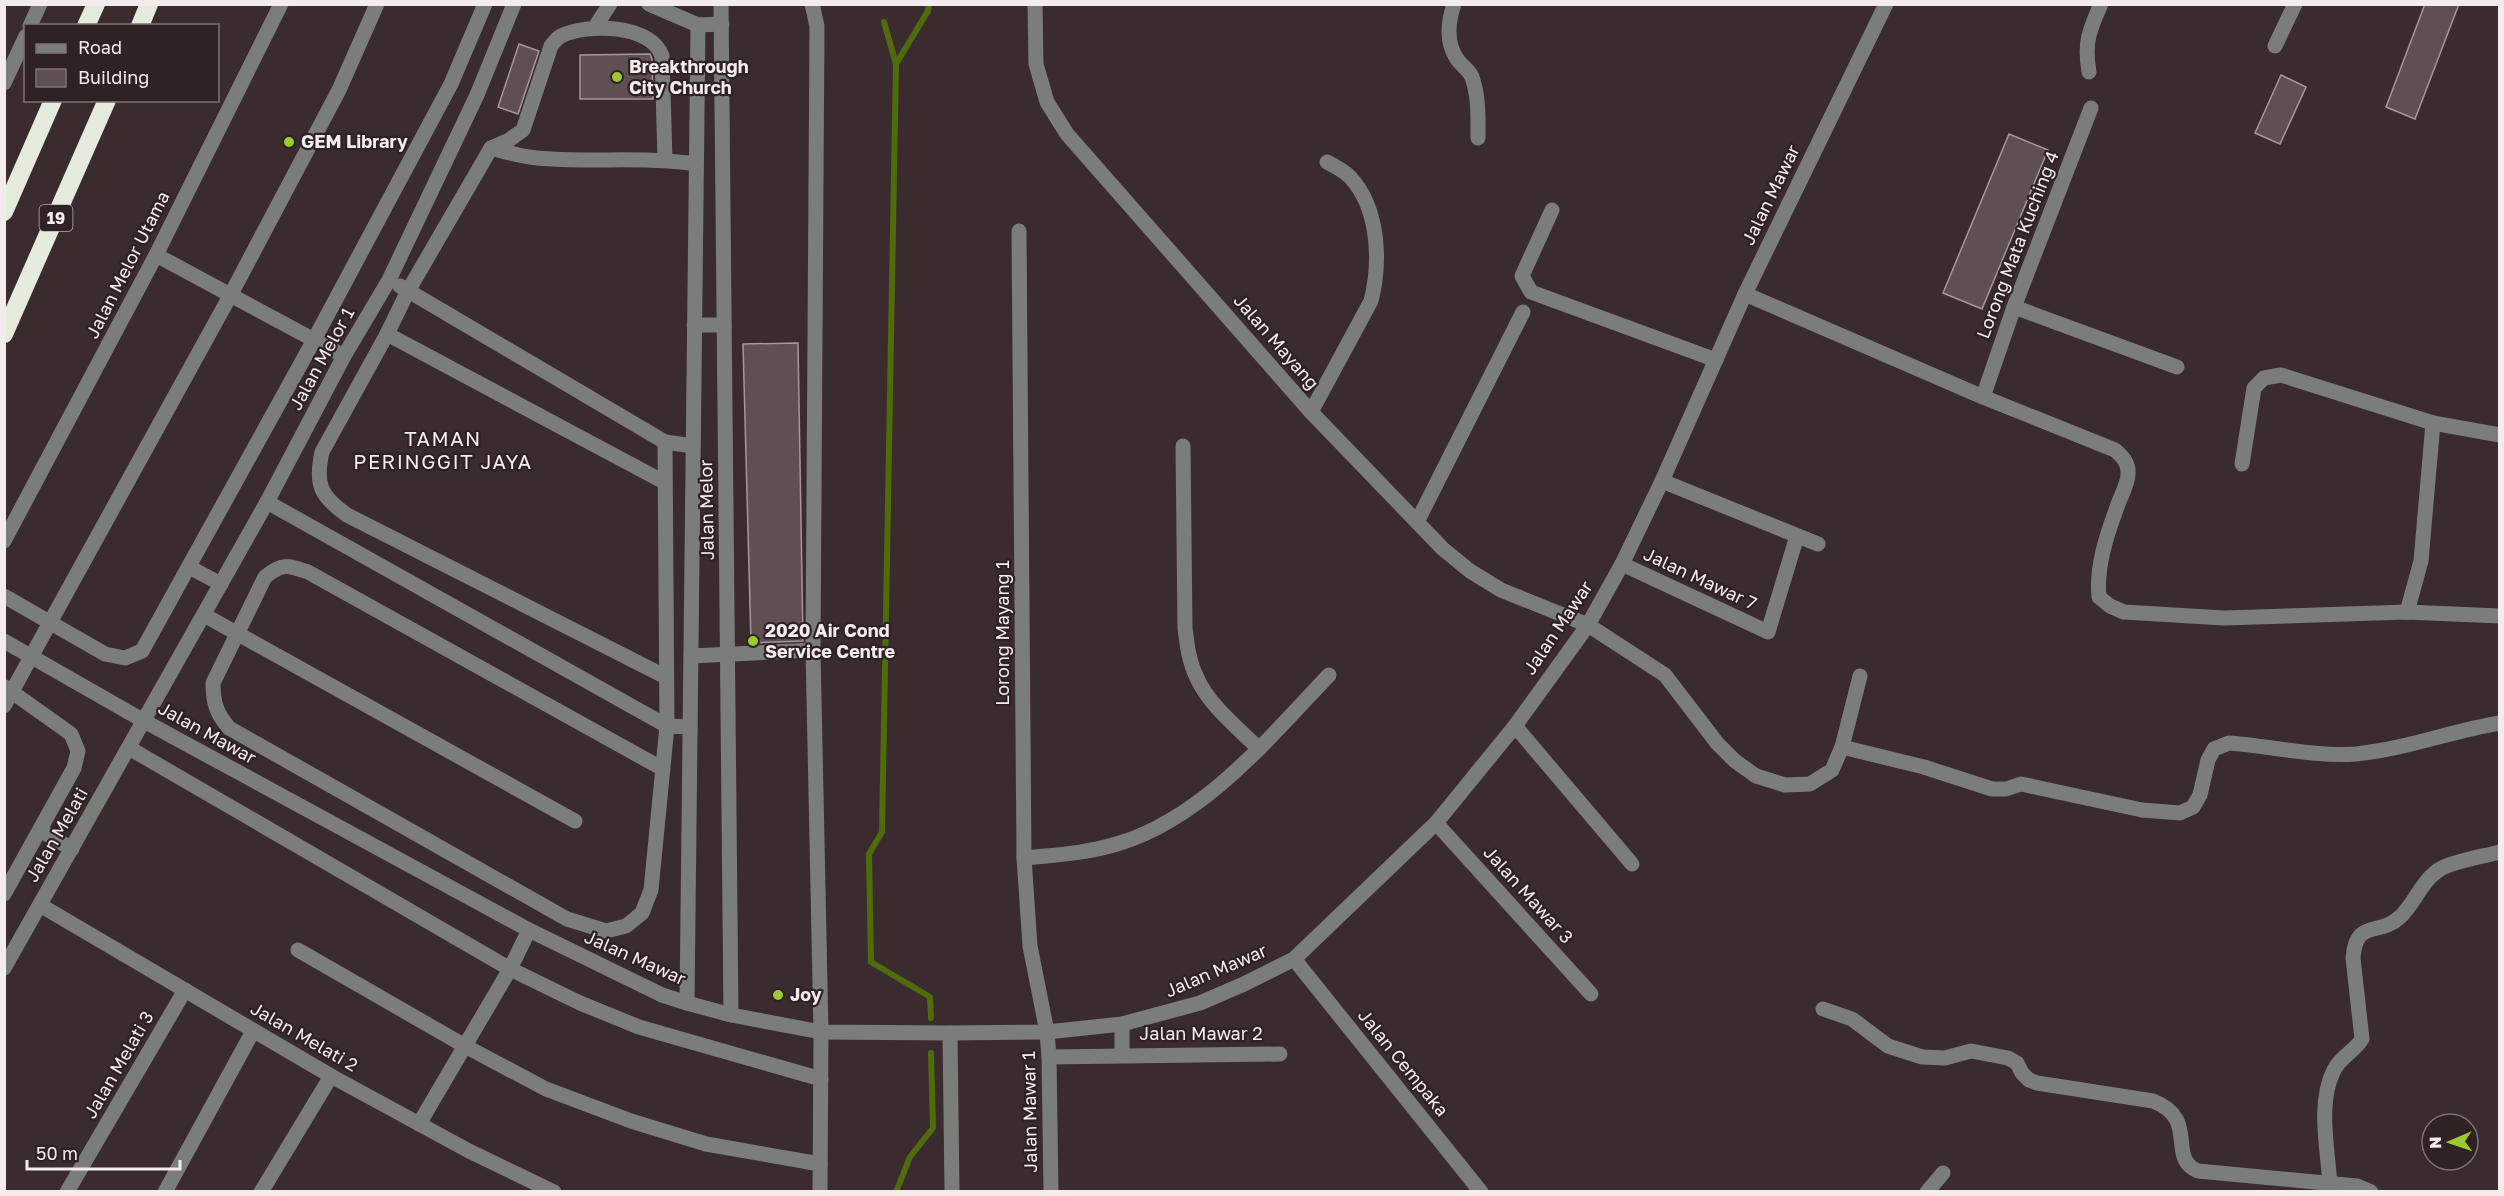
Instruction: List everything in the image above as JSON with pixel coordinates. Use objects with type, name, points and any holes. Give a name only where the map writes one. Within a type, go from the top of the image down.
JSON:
[{"type":"highway","points":[[87,24],[96,4]]},
{"type":"highway","points":[[141,24],[149,4]]},
{"type":"highway","points":[[4,212],[52,102]]},
{"type":"highway","name":"19","points":[[4,334],[106,102]]},
{"type":"street","name":"Jalan Melor Utama","points":[[4,541],[156,255],[280,4]]},
{"type":"street","points":[[4,706],[8,689],[32,657],[230,296],[339,90],[377,4]]},
{"type":"street","points":[[4,596],[105,654],[125,658],[142,651],[314,340],[451,84],[485,4]]},
{"type":"street","name":"Jalan Melor 1","points":[[144,721],[267,502],[344,357],[389,280],[477,95],[514,4]]},
{"type":"street","points":[[595,27],[610,4]]},
{"type":"street","points":[[649,4],[698,25],[722,24]]},
{"type":"street","name":"Jalan Melor","points":[[722,4],[731,1015]]},
{"type":"street","points":[[812,4],[817,26],[813,650],[821,1032],[820,1191]]},
{"type":"street","name":"Jalan Mayang","points":[[1035,4],[1036,64],[1047,102],[1067,134],[1311,412],[1443,549],[1470,571],[1501,590],[1588,625],[1665,675],[1717,743],[1735,761],[1756,776],[1785,785],[1810,784],[1832,770],[1842,747],[1860,676]]},
{"type":"street","points":[[1454,4],[1450,17],[1449,41],[1457,59],[1471,74],[1477,94],[1478,138]]},
{"type":"street","name":"Jalan Mawar","points":[[4,641],[144,721],[529,930],[662,995],[687,1003],[731,1015],[821,1032],[950,1033],[1047,1032],[1122,1024],[1200,1003],[1244,984],[1294,958],[1436,823],[1515,726],[1588,625],[1622,564],[1662,481],[1745,294],[1886,4]]},
{"type":"street","points":[[2089,72],[2086,52],[2088,33],[2101,4]]},
{"type":"street","points":[[2276,46],[2295,4]]},
{"type":"street","points":[[31,24],[38,5]]},
{"type":"street","name":"Jalan Melor","points":[[687,1003],[698,25]]},
{"type":"street","points":[[665,159],[662,56],[658,45],[649,38],[635,33],[595,27],[559,36],[551,46],[523,130],[509,140],[491,148],[408,291],[322,452],[318,472],[321,490],[332,505],[347,515],[666,677]]},
{"type":"street","points":[[4,82],[24,40]]},
{"type":"street","name":"Lorong Mata Kuching 4","points":[[1983,397],[2014,307],[2091,108]]},
{"type":"street","points":[[491,148],[534,158],[665,159],[696,164]]},
{"type":"street","points":[[1311,412],[1371,301],[1376,282],[1376,254],[1372,223],[1364,194],[1349,175],[1327,162]]},
{"type":"street","points":[[1552,210],[1522,276],[1531,292],[1716,360]]},
{"type":"street","name":"Lorong Mayang 1","points":[[1019,231],[1024,858],[1030,946],[1047,1032]]},
{"type":"street","points":[[156,255],[344,357]]},
{"type":"street","points":[[389,280],[665,442],[693,446]]},
{"type":"street","points":[[1745,294],[1983,397],[2115,450],[2124,459],[2128,473],[2098,574],[2099,597],[2110,606],[2124,612],[2224,618],[2407,612],[2499,616]]},
{"type":"street","points":[[2014,307],[2177,367]]},
{"type":"street","points":[[1417,522],[1522,312]]},
{"type":"street","points":[[694,325],[724,325]]},
{"type":"street","points":[[387,334],[664,482]]},
{"type":"street","points":[[2242,464],[2254,388],[2264,378],[2281,375],[2433,423],[2499,435]]},
{"type":"street","points":[[2407,612],[2421,561],[2433,423]]},
{"type":"street","points":[[663,769],[308,572],[292,567],[277,567],[265,577],[213,683],[213,700],[219,717],[229,728],[567,919],[606,931],[626,926],[642,913],[651,890],[663,769],[667,726],[665,442]]},
{"type":"street","points":[[1183,446],[1185,628],[1189,655],[1197,679],[1208,696],[1259,749]]},
{"type":"street","points":[[1662,481],[1818,544]]},
{"type":"street","points":[[267,502],[667,726],[690,728]]},
{"type":"street","name":"Jalan Mawar 7","points":[[1622,564],[1768,632],[1797,536]]},
{"type":"street","points":[[189,567],[221,585]]},
{"type":"street","points":[[204,615],[575,821]]},
{"type":"street","points":[[691,656],[813,650]]},
{"type":"street","points":[[1024,858],[1071,854],[1120,843],[1163,824],[1209,794],[1259,749],[1329,675]]},
{"type":"street","points":[[4,894],[74,768],[78,751],[71,734],[8,689]]},
{"type":"street","name":"Jalan Melati","points":[[4,968],[144,721]]},
{"type":"street","points":[[1842,747],[1924,767],[1992,789],[2006,789],[2021,784],[2142,810],[2180,813],[2193,807],[2199,795],[2208,760],[2214,749],[2229,743],[2353,754],[2392,750],[2466,729],[2499,723]]},
{"type":"street","points":[[1515,726],[1632,864]]},
{"type":"street","points":[[129,748],[510,969],[580,1004],[639,1028],[821,1079]]},
{"type":"street","name":"Jalan Mawar 3","points":[[1436,823],[1591,994]]},
{"type":"street","points":[[40,830],[72,849]]},
{"type":"street","points":[[2330,1185],[2325,1108],[2331,1079],[2335,1067],[2356,1049],[2362,1039],[2354,945],[2367,929],[2389,924],[2400,917],[2430,878],[2440,869],[2499,852]]},
{"type":"street","name":"Jalan Melati 2","points":[[40,905],[331,1076],[514,1174],[554,1191]]},
{"type":"street","points":[[420,1124],[510,969],[529,930]]},
{"type":"street","points":[[298,950],[465,1046],[546,1089],[631,1121],[706,1144],[820,1164]]},
{"type":"street","name":"Jalan Cempaka","points":[[1294,958],[1481,1191]]},
{"type":"street","name":"Jalan Melati 3","points":[[67,1191],[185,990]]},
{"type":"street","points":[[1823,1009],[1851,1019],[1888,1046],[1922,1057],[1945,1058],[1971,1051],[1985,1052],[2008,1058],[2017,1064],[2029,1080],[2037,1083],[2153,1101],[2166,1106],[2176,1115],[2182,1150],[2187,1162],[2199,1171],[2357,1186],[2371,1191]]},
{"type":"street","name":"Jalan Mawar 2","points":[[1122,1024],[1122,1054]]},
{"type":"street","points":[[165,1191],[254,1031]]},
{"type":"street","name":"Jalan Mawar 1","points":[[1047,1032],[1051,1191]]},
{"type":"street","points":[[950,1033],[952,1191]]},
{"type":"street","name":"Jalan Mawar 2","points":[[1049,1057],[1122,1054],[1280,1054]]},
{"type":"street","points":[[261,1191],[331,1076]]},
{"type":"street","points":[[1927,1191],[1943,1173]]},
{"type":"building","points":[[2425,4],[2459,4],[2415,119],[2386,107]]},
{"type":"building","points":[[519,44],[539,51],[518,114],[498,107]]},
{"type":"building","name":"Breakthrough City Church","points":[[650,54],[653,99],[580,99],[580,55]]},
{"type":"building","points":[[2281,75],[2306,87],[2280,144],[2255,133]]},
{"type":"building","points":[[2009,134],[2048,150],[1982,309],[1943,293]]},
{"type":"building","points":[[798,343],[803,641],[751,643],[743,344]]},
{"type":"waterway","points":[[929,4],[928,11],[896,64],[882,832],[869,854],[871,962],[930,997],[931,1018]]},
{"type":"waterway","points":[[884,22],[896,64]]},
{"type":"waterway","points":[[896,1192],[910,1157],[933,1128],[931,1053]]},
{"type":"place","name":"Breakthrough City Church","points":[[617,77]]},
{"type":"place","name":"GEM Library","points":[[289,142]]},
{"type":"place","name":"2020 Air Cond Service Centre","points":[[753,641]]},
{"type":"place","name":"Joy","points":[[778,995]]},
{"type":"district","name":"TAMAN PERINGGIT JAYA","points":[[443,450]]}]
